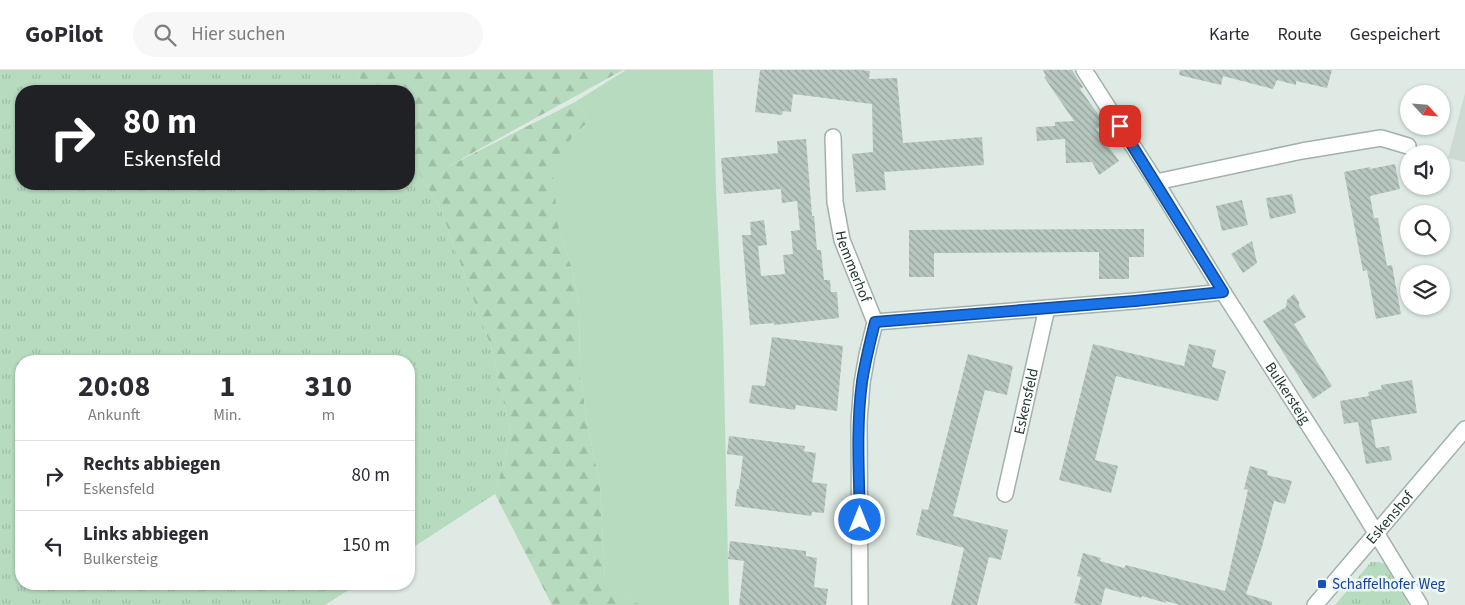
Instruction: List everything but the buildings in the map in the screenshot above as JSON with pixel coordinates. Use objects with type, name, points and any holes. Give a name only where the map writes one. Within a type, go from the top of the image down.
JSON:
[{"type":"street","name":"Bulkersteig","points":[[1084,70],[1342,477],[1420,605]]},
{"type":"street","name":"Hemmerhof","points":[[833,137],[835,202],[842,240],[875,322],[862,383],[859,422],[860,605]]},
{"type":"street","points":[[1156,182],[1302,151],[1382,138],[1405,145]]},
{"type":"street","points":[[875,322],[955,317],[1223,292]]},
{"type":"street","name":"Eskensfeld","points":[[1006,494],[1047,308]]},
{"type":"street","name":"Eskenshof","points":[[1315,605],[1465,429]]},
{"type":"shaded area","points":[[1465,93],[1465,162],[1450,158],[1450,150]]},
{"type":"green space","points":[[0,70],[355,70],[364,85],[15,85],[15,190],[415,190],[415,166],[441,210],[492,350],[511,435],[495,494],[415,546],[415,355],[15,355],[15,590],[349,590],[325,605],[0,605]]},
{"type":"green space","points":[[355,70],[623,70],[445,168],[575,102],[589,121],[572,137],[559,232],[573,271],[579,306],[580,373],[588,428],[600,484],[605,580],[640,605],[552,605],[495,494],[511,435],[492,350],[441,210],[415,166],[415,85],[364,85]]},
{"type":"green space","points":[[626,70],[713,70],[716,190],[723,333],[729,605],[640,605],[605,580],[600,484],[588,428],[580,373],[579,306],[573,271],[559,232],[552,168],[572,137],[589,121],[575,102]]},
{"type":"green space","points":[[1371,562],[1385,564],[1409,605],[1335,605]]},
{"type":"place","name":"Schaffelhofer Weg","points":[[1322,584]]},
{"type":"route","points":[[860,520],[859,422],[862,383],[875,322],[955,317],[1223,292],[1120,126]]}]
